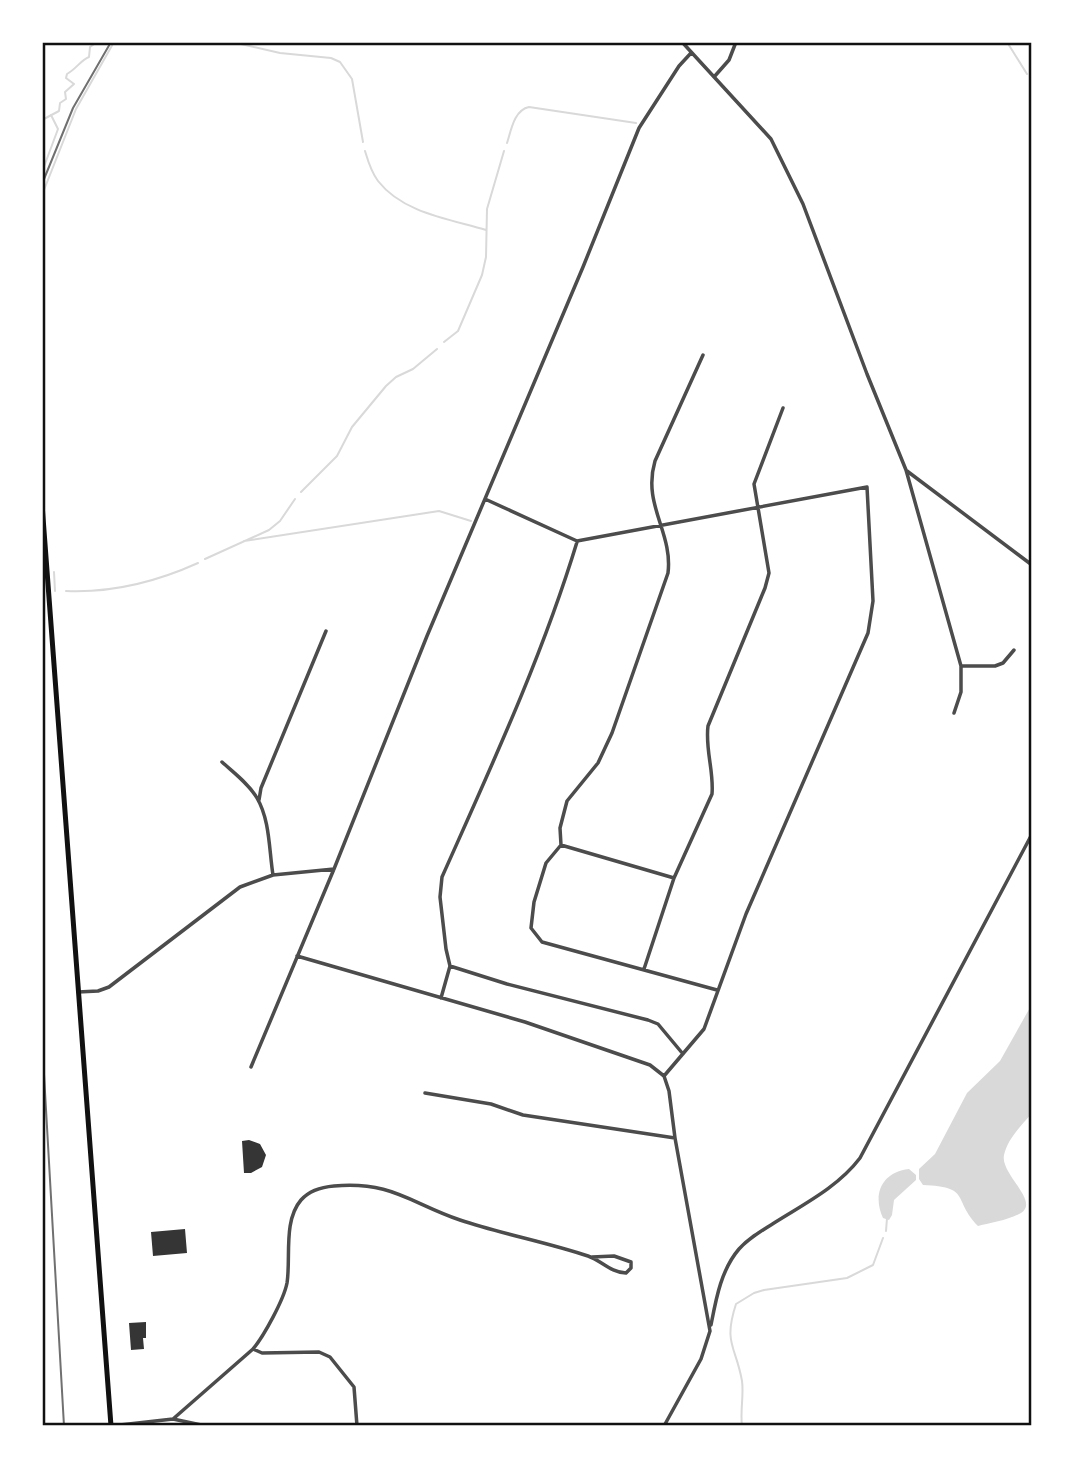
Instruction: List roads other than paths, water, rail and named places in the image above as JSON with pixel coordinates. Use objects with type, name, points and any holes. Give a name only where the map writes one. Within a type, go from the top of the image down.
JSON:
[{"type":"main road","points":[[42,503],[111,1426]]},
{"type":"street","points":[[682,42],[764,130],[786,167],[808,215],[905,470],[961,666],[961,692],[954,713]]},
{"type":"street","points":[[714,77],[729,60],[736,42]]},
{"type":"street","points":[[251,1066],[639,128],[679,66],[691,53]]},
{"type":"street","points":[[703,355],[650,477],[655,513],[665,539],[668,573],[612,733],[598,762],[567,801],[560,828],[561,845],[546,863],[534,902],[531,928],[542,942],[717,990]]},
{"type":"street","points":[[644,970],[674,878],[712,794],[708,726],[769,573],[754,484],[783,408]]},
{"type":"street","points":[[905,470],[1032,565]]},
{"type":"street","points":[[485,499],[577,541],[867,487],[873,601],[868,634],[746,914],[704,1029],[664,1076]]},
{"type":"street","points":[[441,998],[450,966],[440,897],[442,877],[501,744],[556,608],[577,541]]},
{"type":"street","points":[[259,800],[261,788],[326,631]]},
{"type":"street","points":[[961,666],[995,666],[1003,663],[1014,650]]},
{"type":"street","points":[[222,762],[259,800],[266,821],[273,875]]},
{"type":"street","points":[[664,1426],[701,1359],[721,1282],[729,1264],[752,1237],[835,1184],[849,1173],[860,1158],[1032,834]]},
{"type":"street","points":[[561,845],[674,878]]},
{"type":"street","points":[[78,992],[98,991],[109,987],[250,882],[273,875],[334,869]]},
{"type":"street","points":[[297,956],[573,1038],[650,1065],[664,1076],[669,1091],[675,1139],[710,1331]]},
{"type":"street","points":[[450,966],[507,984],[648,1020],[658,1024],[682,1054]]},
{"type":"street","points":[[425,1093],[491,1104],[523,1115],[675,1139]]},
{"type":"street","points":[[173,1419],[254,1349],[263,1337],[287,1284],[290,1233],[295,1210],[300,1201],[315,1190],[347,1185],[382,1187],[459,1219],[592,1257],[621,1257],[631,1262],[631,1268],[626,1273],[615,1272],[592,1257]]},
{"type":"street","points":[[254,1349],[262,1353],[319,1352],[330,1357],[354,1387],[357,1426]]},
{"type":"street","points":[[111,1426],[173,1419],[206,1426]]},
{"type":"waterway","points":[[42,120],[59,111],[60,103],[66,99],[65,92],[74,84],[66,78],[67,74],[89,57],[90,47],[97,42]]},
{"type":"waterway","points":[[42,195],[76,109],[114,42]]},
{"type":"waterway","points":[[232,42],[280,53],[331,58],[340,62],[352,79],[363,142]]},
{"type":"waterway","points":[[1007,42],[1027,74]]},
{"type":"waterway","points":[[507,143],[520,112],[529,107],[636,123]]},
{"type":"waterway","points":[[42,172],[58,129],[51,115]]},
{"type":"waterway","points":[[365,151],[378,181],[400,201],[442,218],[486,230]]},
{"type":"waterway","points":[[444,342],[458,331],[482,275],[486,257],[487,209],[504,151]]},
{"type":"waterway","points":[[301,492],[337,456],[352,427],[386,386],[437,349]]},
{"type":"waterway","points":[[205,559],[269,530],[280,521],[295,499]]},
{"type":"waterway","points":[[244,541],[439,511],[471,521]]},
{"type":"waterway","points":[[66,591],[134,585],[198,563]]},
{"type":"waterway","points":[[54,572],[55,591]]},
{"type":"waterway","points":[[886,1231],[887,1218]]},
{"type":"waterway","points":[[742,1426],[742,1381],[731,1337],[736,1304],[764,1290],[847,1278],[873,1265],[883,1238]]},
{"type":"railway","points":[[42,184],[73,108],[111,42]]},
{"type":"railway","points":[[42,1039],[64,1426]]}]
